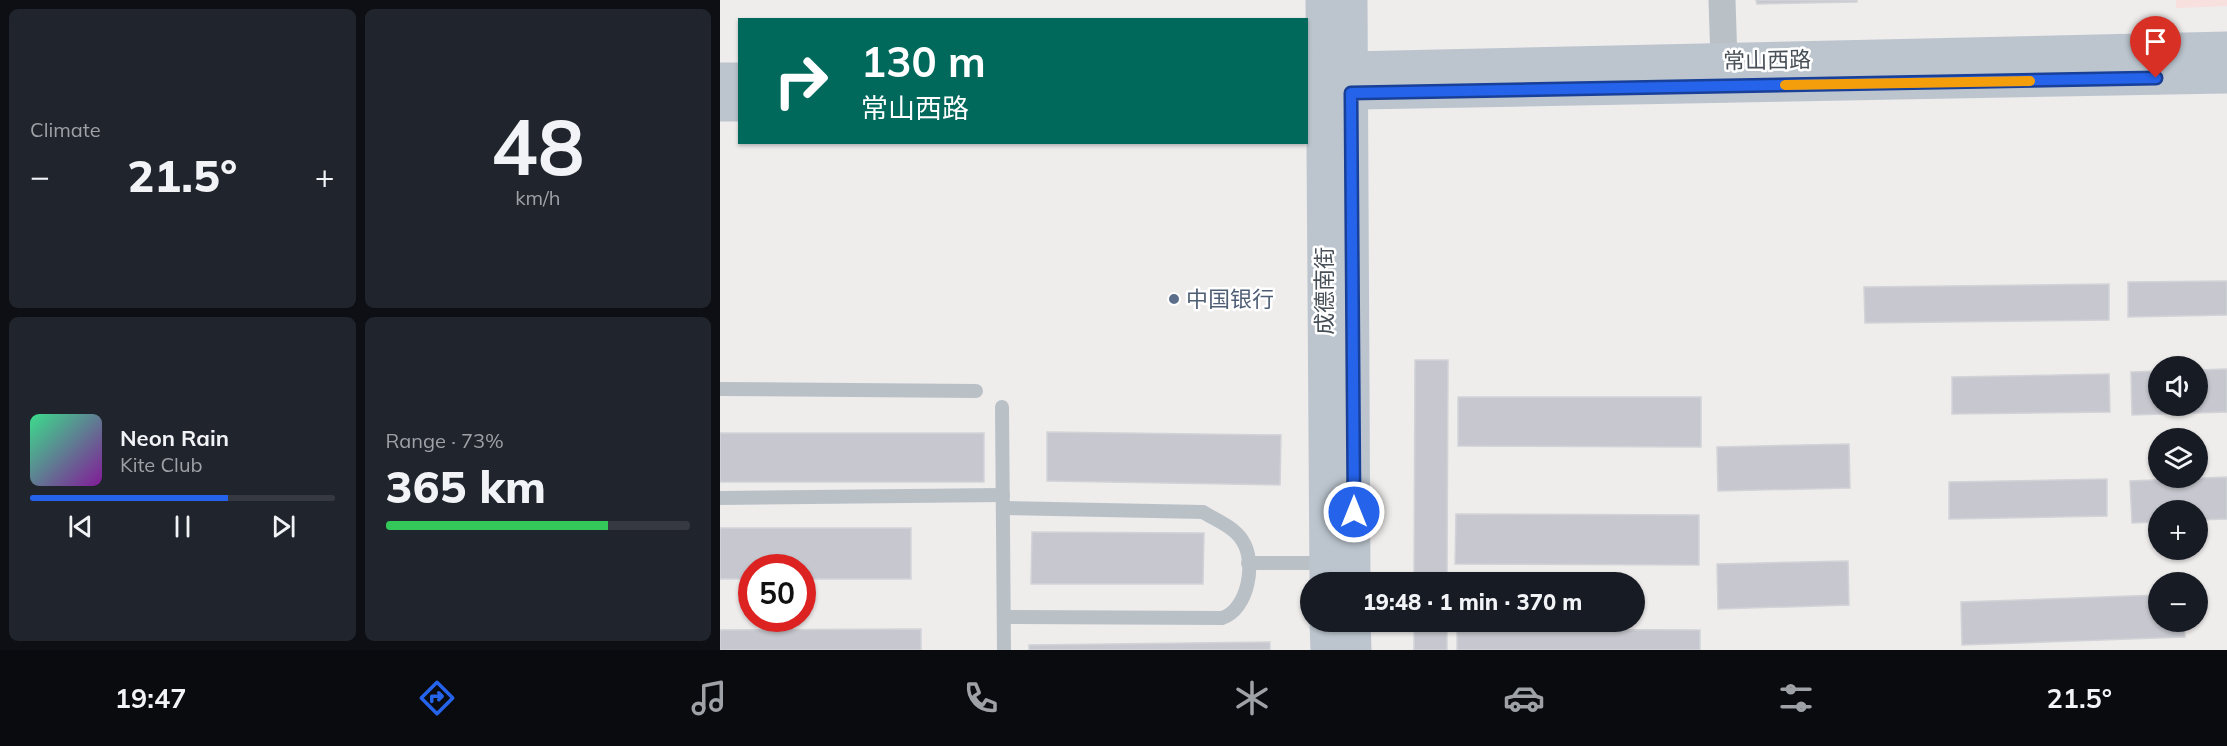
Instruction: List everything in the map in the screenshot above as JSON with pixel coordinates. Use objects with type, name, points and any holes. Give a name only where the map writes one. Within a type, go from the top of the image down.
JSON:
[{"type":"main road","name":"成德南街","points":[[1322,0],[1353,572]]},
{"type":"main road","name":"成德南街","points":[[1326,572],[1327,81],[1351,0]]},
{"type":"main road","name":"常山西路","points":[[1327,81],[1724,61],[2227,48]]},
{"type":"main road","name":"常山西路","points":[[1327,81],[2227,77]]},
{"type":"main road","points":[[720,79],[738,79]]},
{"type":"main road","points":[[720,105],[738,105]]},
{"type":"main road","points":[[1326,632],[1326,650]]},
{"type":"main road","points":[[1354,632],[1355,650]]},
{"type":"street","points":[[1722,0],[1724,61]]},
{"type":"lane","points":[[720,389],[976,391]]},
{"type":"lane","points":[[1002,407],[1004,650]]},
{"type":"lane","points":[[720,498],[1003,502],[1203,512],[1230,528],[1243,541],[1248,563],[1248,586],[1241,604],[1231,615],[1222,618],[1004,617]]},
{"type":"lane","points":[[1248,563],[1318,572]]},
{"type":"shaded area","points":[[2176,0],[2227,0],[2227,6],[2176,8]]},
{"type":"building","points":[[1756,0],[1857,0],[1857,2],[1757,4]]},
{"type":"building","points":[[2227,281],[2227,315],[2128,317],[2128,282]]},
{"type":"building","points":[[2109,284],[2109,320],[1865,323],[1864,287]]},
{"type":"building","points":[[1415,360],[1448,360],[1447,572],[1414,572]]},
{"type":"building","points":[[2227,369],[2227,412],[2208,413],[2208,370]]},
{"type":"building","points":[[2148,371],[2148,414],[2132,415],[2131,372]]},
{"type":"building","points":[[2109,374],[2110,412],[1952,414],[1952,377]]},
{"type":"building","points":[[1458,397],[1701,397],[1701,447],[1458,446]]},
{"type":"building","points":[[1047,432],[1281,435],[1280,485],[1047,481]]},
{"type":"building","points":[[720,433],[984,433],[984,482],[720,482]]},
{"type":"building","points":[[1849,444],[1850,488],[1718,491],[1717,447]]},
{"type":"building","points":[[2227,477],[2227,519],[2208,520],[2208,500],[2148,500],[2148,522],[2132,523],[2130,481],[2148,480],[2148,488],[2208,488],[2208,478]]},
{"type":"building","points":[[2107,479],[2107,516],[1949,519],[1949,482]]},
{"type":"building","points":[[1456,514],[1699,515],[1699,565],[1455,564]]},
{"type":"building","points":[[720,528],[911,528],[911,579],[816,579],[816,554],[738,554],[738,579],[720,579]]},
{"type":"building","points":[[1032,532],[1204,533],[1203,584],[1031,584]]},
{"type":"building","points":[[1848,561],[1849,605],[1718,609],[1717,564]]},
{"type":"building","points":[[2148,595],[2148,632],[2185,632],[2185,637],[1962,645],[1961,602]]},
{"type":"building","points":[[921,629],[921,650],[720,650],[720,630],[816,632],[816,630]]},
{"type":"building","points":[[1700,630],[1700,650],[1457,650],[1457,632]]},
{"type":"building","points":[[1414,632],[1447,632],[1447,650],[1414,650]]},
{"type":"building","points":[[1270,642],[1270,650],[1029,650],[1029,645]]},
{"type":"slow traffic","points":[[1785,85],[2030,81]]},
{"type":"place","name":"中国银行","points":[[1174,299]]},
{"type":"route","points":[[1354,512],[1351,93],[2156,78]]}]
